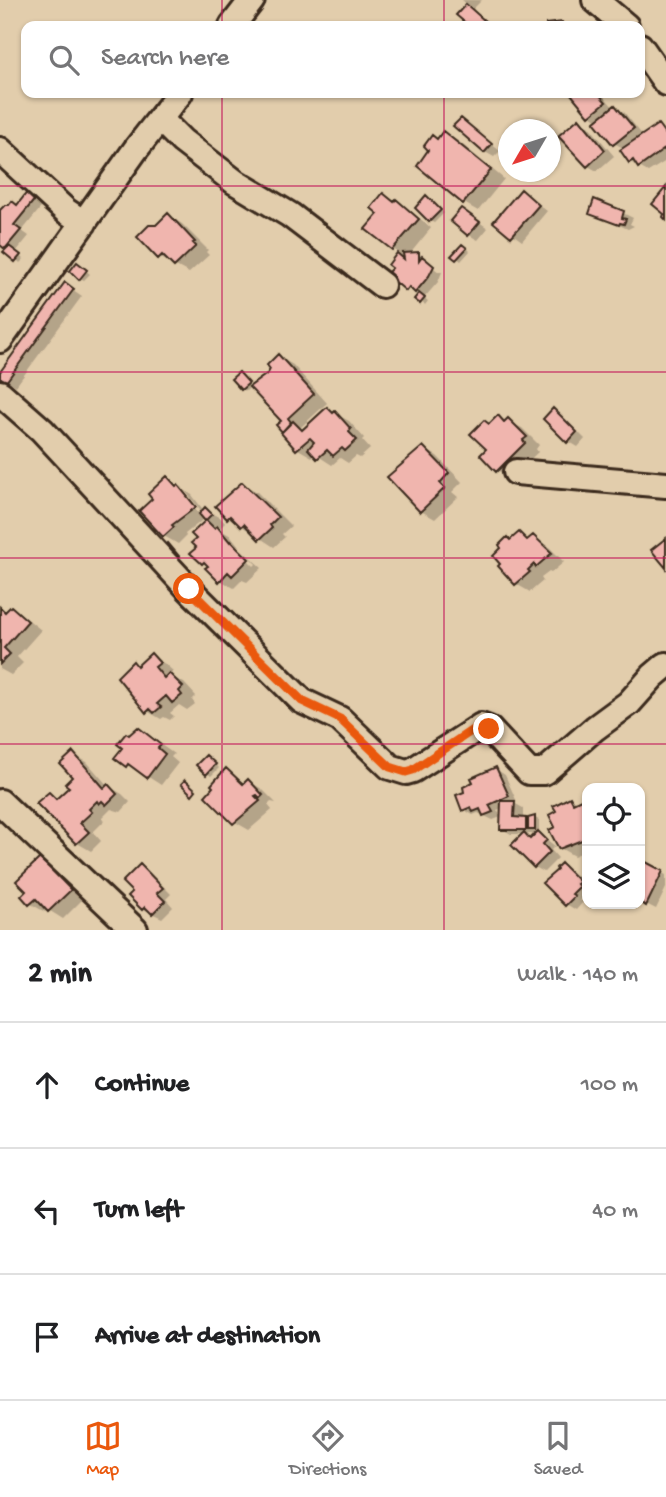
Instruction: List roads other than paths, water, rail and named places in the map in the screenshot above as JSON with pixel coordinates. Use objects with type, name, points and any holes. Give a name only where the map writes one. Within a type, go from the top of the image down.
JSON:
[{"type":"street","points":[[236,21],[252,0]]},
{"type":"street","points":[[595,0],[620,21]]},
{"type":"street","points":[[645,53],[666,83]]},
{"type":"street","points":[[0,340],[176,98]]},
{"type":"street","points":[[160,119],[234,182],[290,215],[382,285]]},
{"type":"street","points":[[0,150],[66,211],[84,223]]},
{"type":"street","points":[[0,393],[42,430],[189,589],[302,701],[334,714],[390,767],[413,770],[481,726],[489,729],[529,772],[544,772],[578,741],[629,703],[666,665]]},
{"type":"street","points":[[516,472],[666,485]]},
{"type":"street","points":[[0,802],[135,930]]}]
